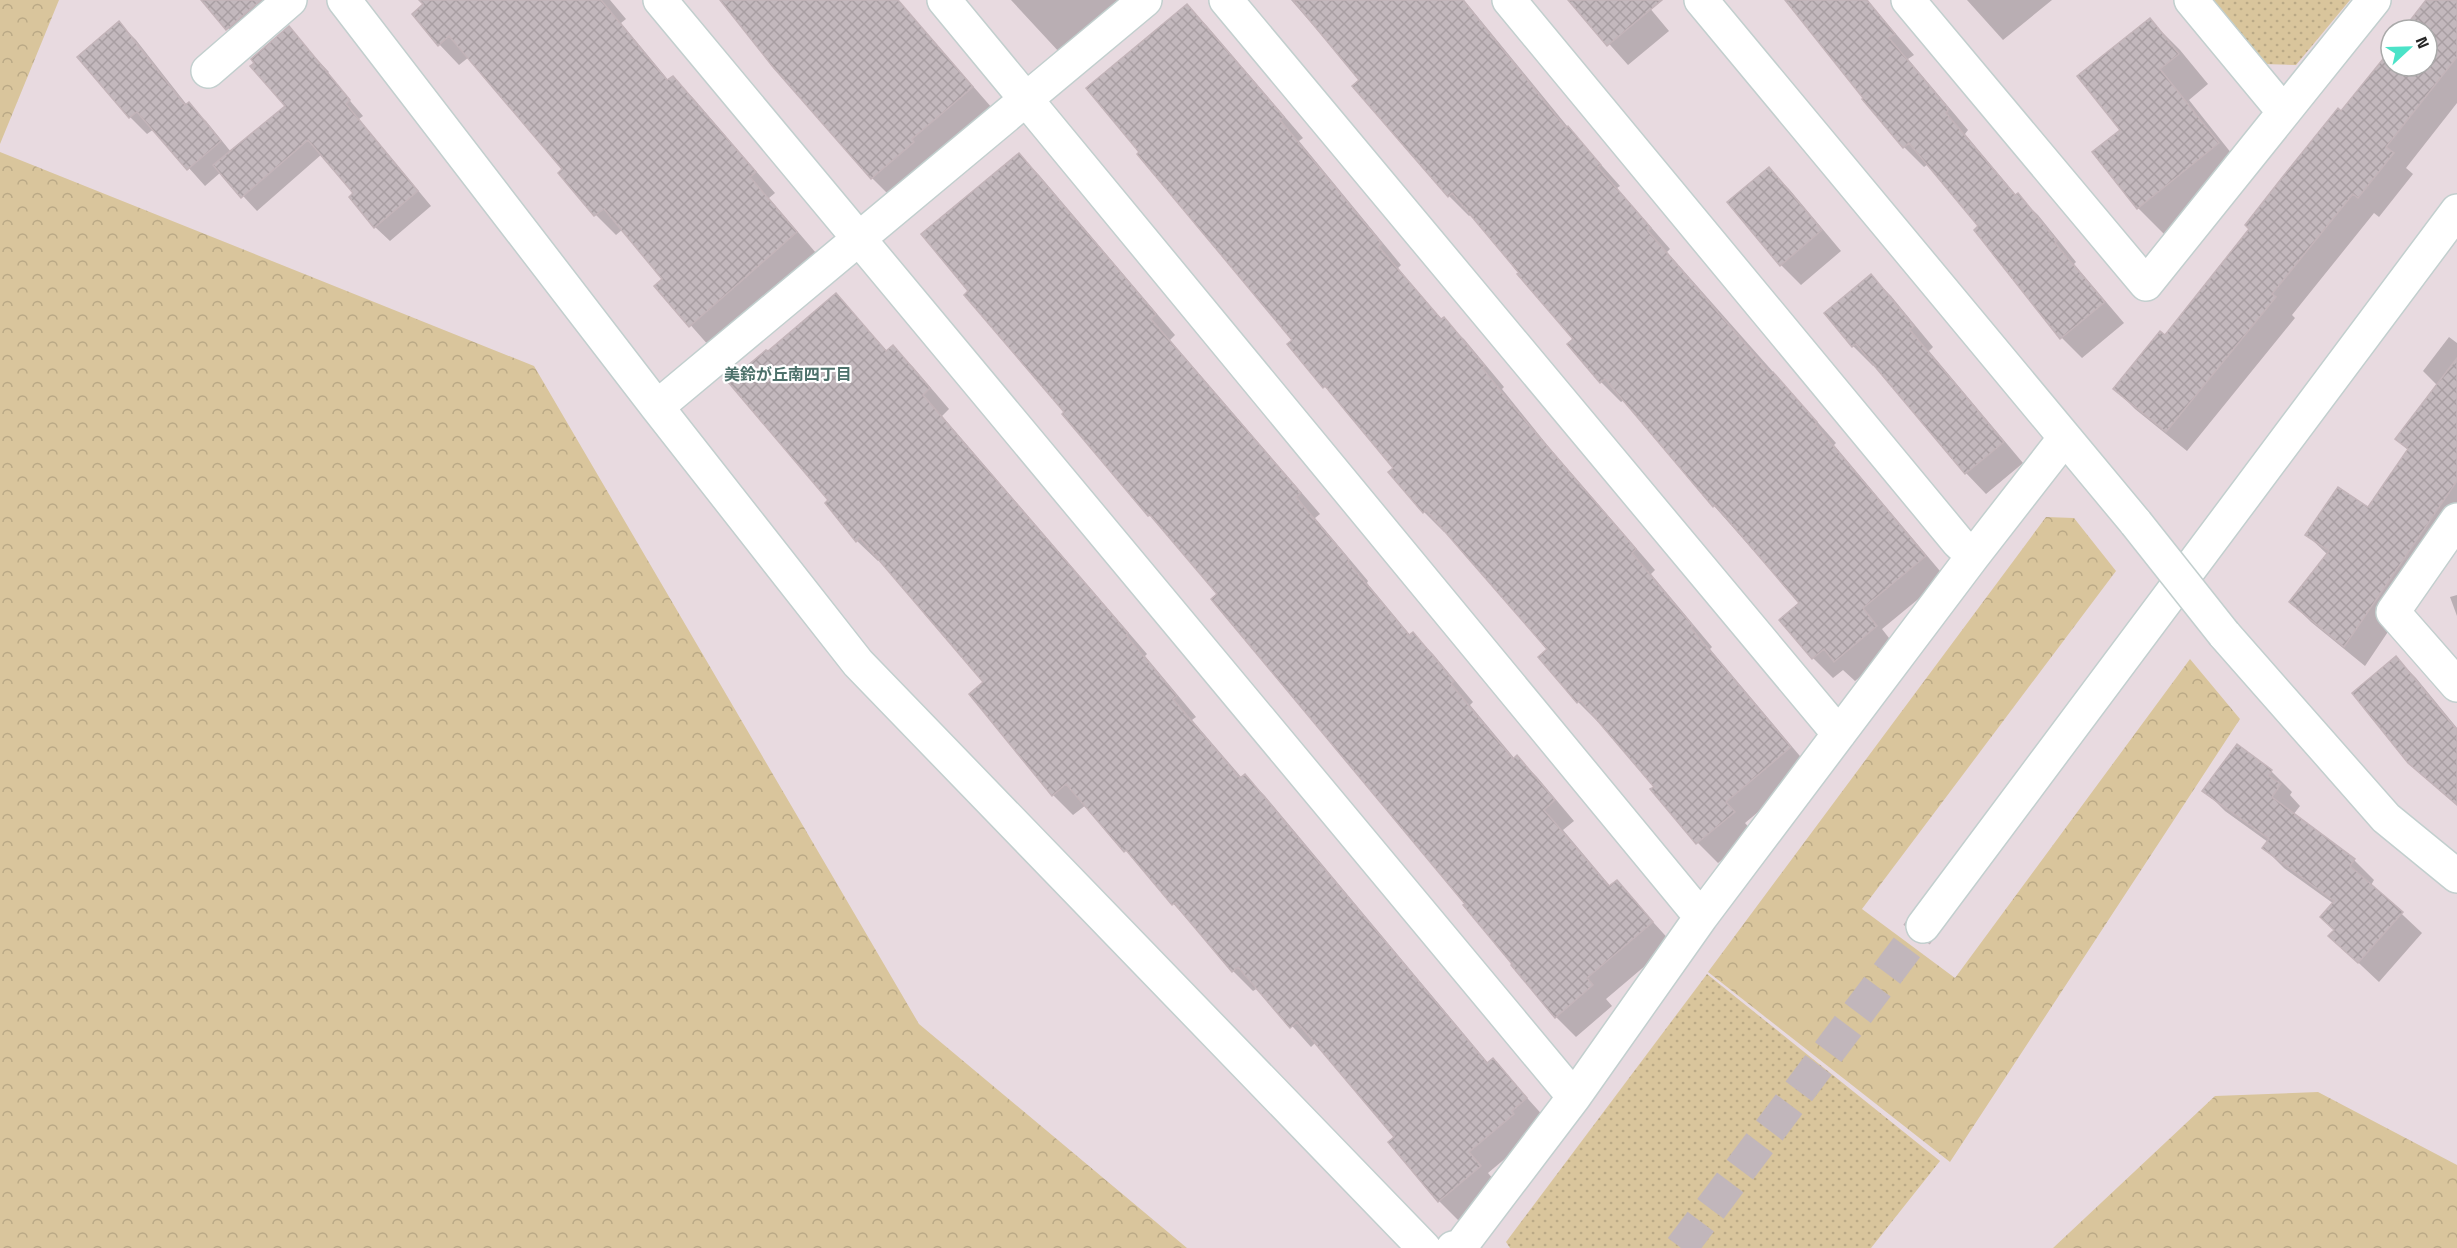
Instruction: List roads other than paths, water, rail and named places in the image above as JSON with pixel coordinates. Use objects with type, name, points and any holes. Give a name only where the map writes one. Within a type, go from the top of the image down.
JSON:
[{"type":"street","points":[[208,71],[290,0]]},
{"type":"street","points":[[344,0],[657,407],[858,663],[1424,1248]]},
{"type":"street","points":[[660,0],[1574,1097]]},
{"type":"street","points":[[944,0],[1701,917]]},
{"type":"street","points":[[657,407],[1145,0]]},
{"type":"street","points":[[1226,0],[1839,734]]},
{"type":"street","points":[[1509,0],[1942,523],[1973,556]]},
{"type":"street","points":[[1701,0],[2136,523],[2224,634],[2386,818],[2457,876]]},
{"type":"street","points":[[1908,0],[2146,284],[2374,0]]},
{"type":"street","points":[[2191,0],[2283,111]]},
{"type":"street","points":[[1923,926],[2457,211]]},
{"type":"street","points":[[1453,1248],[1461,1246],[1574,1097],[1701,917],[2064,439]]},
{"type":"street","points":[[2457,520],[2393,612],[2457,685]]},
{"type":"tunnel","points":[[1681,1248],[1923,926]]},
{"type":"district","name":"美鈴が丘南四丁目","points":[[788,374]]}]
